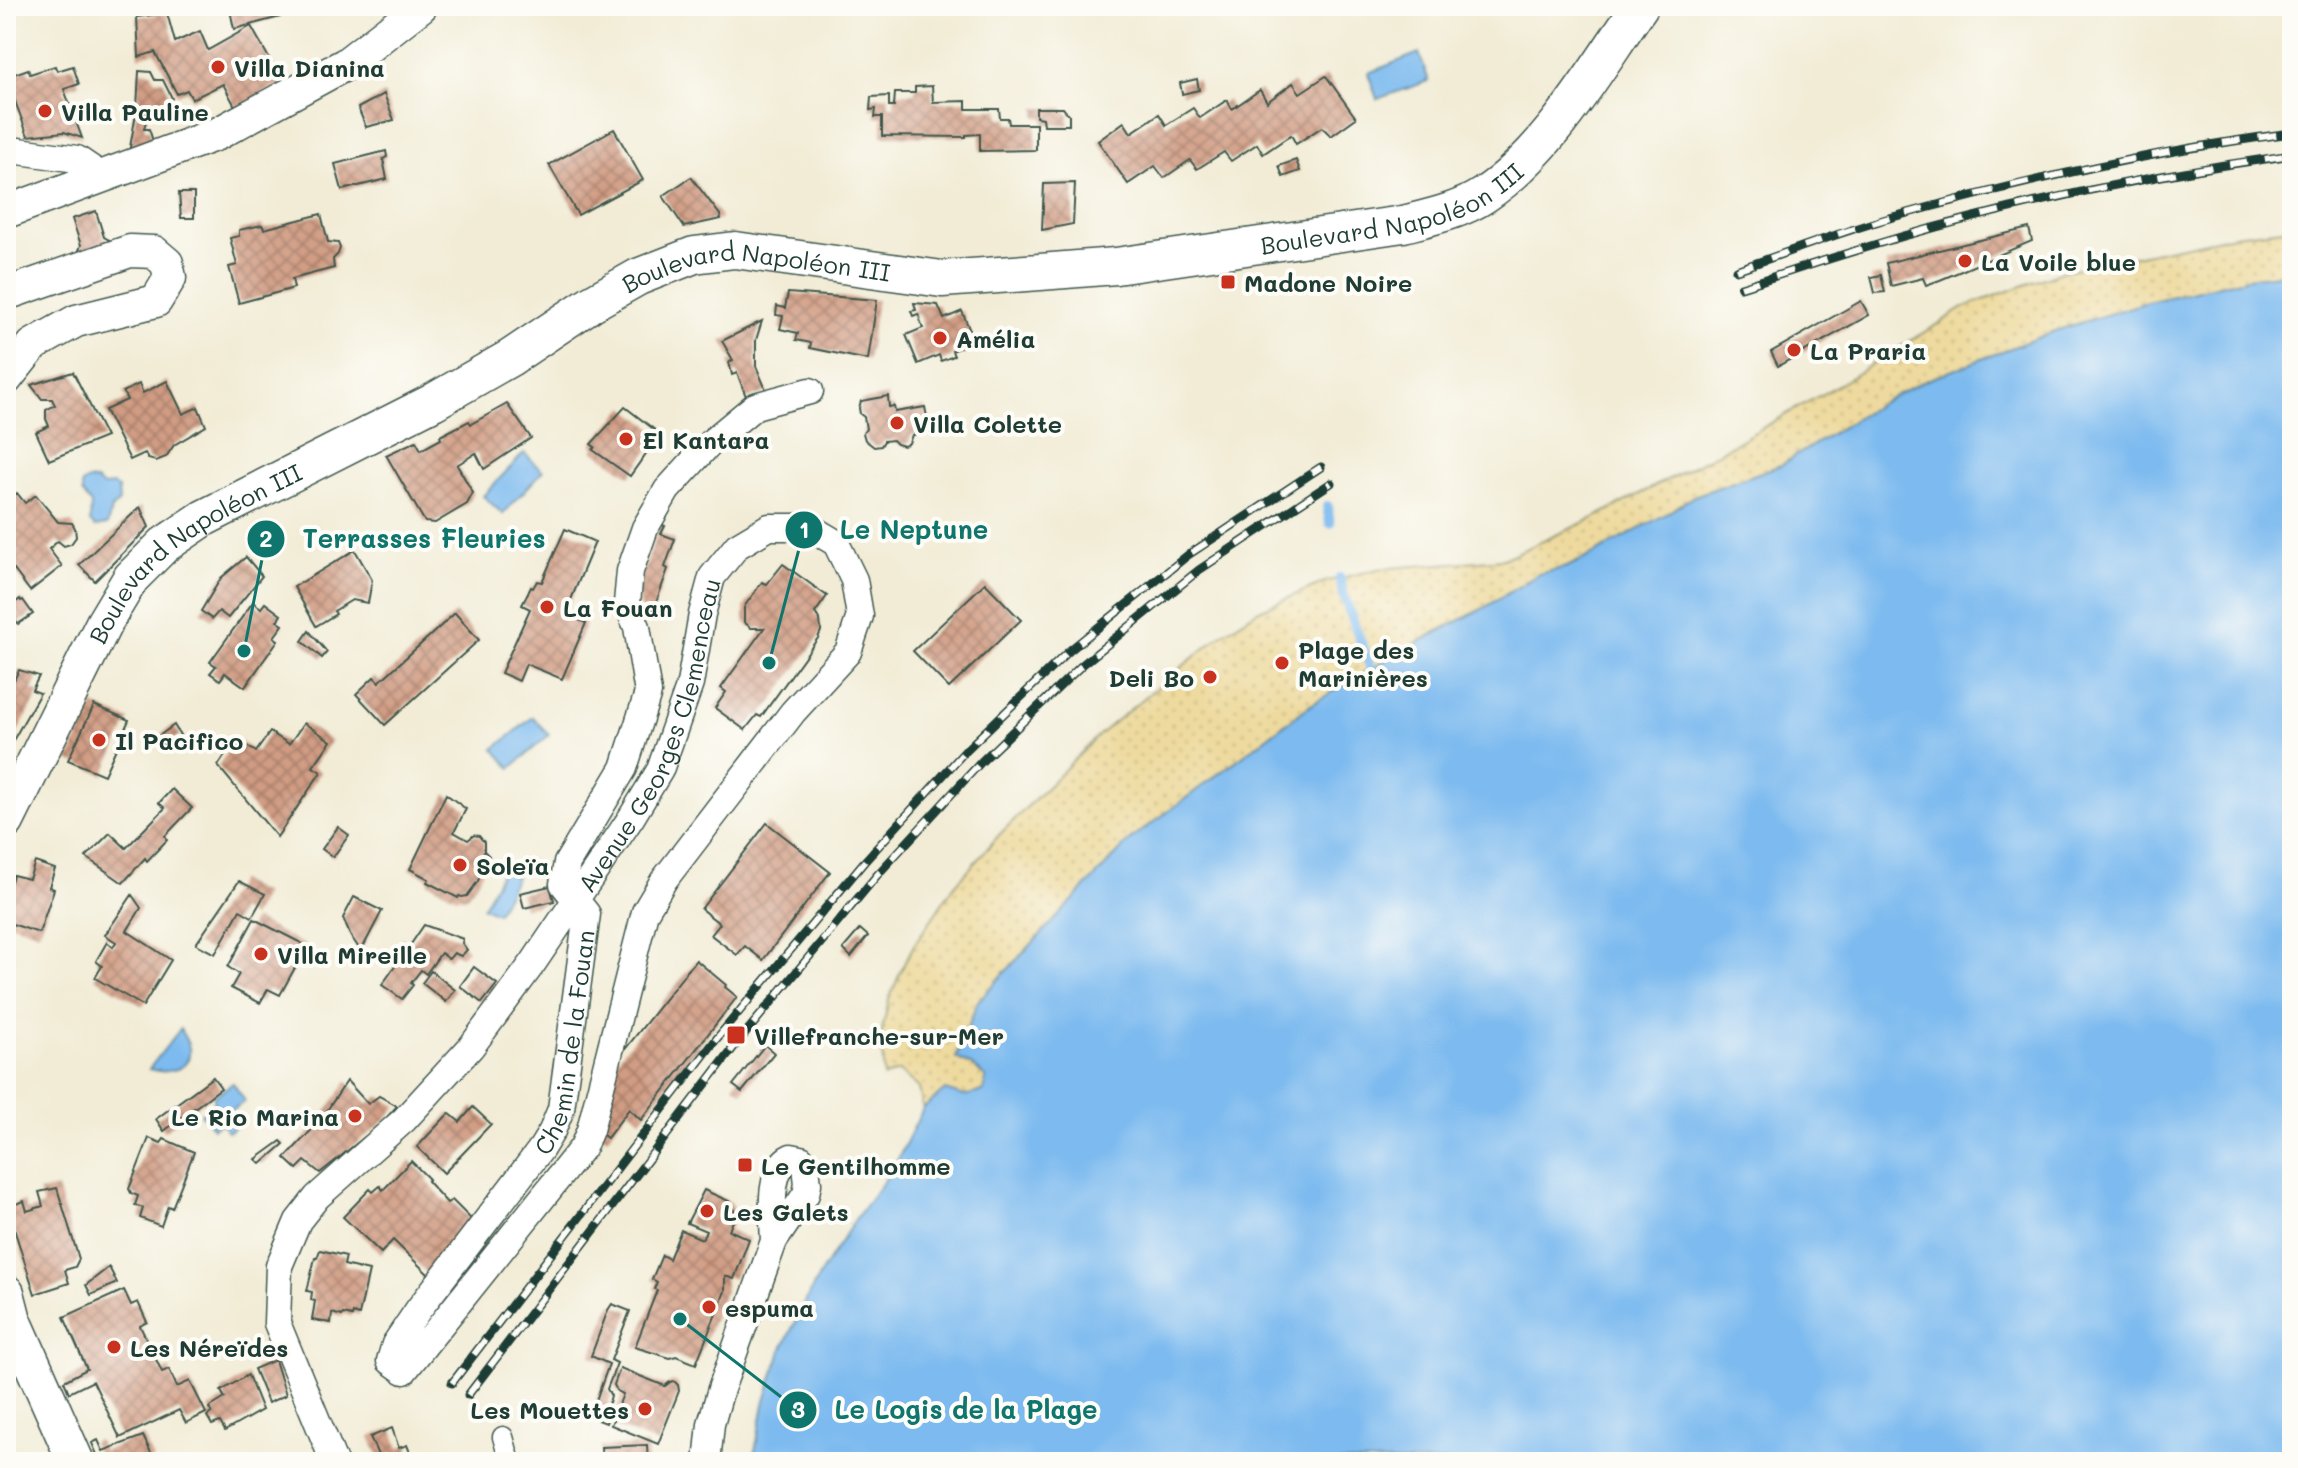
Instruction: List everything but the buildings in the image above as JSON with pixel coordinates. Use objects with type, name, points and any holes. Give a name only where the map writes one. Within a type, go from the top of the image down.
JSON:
[{"type":"main road","name":"Boulevard Napoléon III","points":[[6,821],[104,623],[131,578],[164,545],[204,518],[446,395],[638,277],[694,255],[735,250],[942,279],[1040,272],[1116,266],[1403,224],[1445,214],[1482,196],[1520,168],[1557,125],[1640,6]]},
{"type":"main road","points":[[6,1293],[19,1333],[76,1462]]},
{"type":"street","points":[[6,212],[217,134],[346,64],[421,6]]},
{"type":"street","points":[[6,153],[19,151],[77,159],[102,176]]},
{"type":"street","points":[[6,294],[130,251],[154,252],[167,263],[170,278],[156,301],[76,321],[33,345],[6,379]]},
{"type":"street","name":"Chemin de la Fouan","points":[[404,1371],[390,1361],[395,1344],[541,1149],[561,1109],[587,914],[563,884],[567,863],[624,768],[648,693],[637,627],[627,603],[630,571],[645,528],[667,490],[709,444],[755,406],[810,391]]},
{"type":"street","name":"Avenue Georges Clemenceau","points":[[334,1462],[277,1323],[279,1266],[298,1221],[317,1197],[404,1120],[471,1047],[533,963],[631,818],[660,770],[690,684],[712,577],[737,546],[769,527],[809,527],[836,543],[854,580],[860,616],[848,652],[793,712],[664,880],[645,912],[590,1130],[583,1147],[404,1371]]},
{"type":"street","points":[[707,1462],[711,1424],[721,1389],[774,1241]]},
{"type":"street","points":[[503,1437],[510,1462]]},
{"type":"sand","name":"Plage des Marinières","points":[[2292,228],[2292,272],[2249,278],[2144,303],[2055,331],[1922,382],[1884,401],[1781,465],[1694,496],[1592,555],[1567,567],[1539,574],[1312,704],[1130,840],[978,1001],[956,1058],[986,1077],[984,1091],[964,1096],[945,1090],[923,1109],[919,1088],[899,1071],[884,1077],[881,1035],[889,999],[914,945],[954,886],[1000,834],[1100,734],[1222,634],[1257,611],[1325,582],[1378,569],[1503,559],[1596,517],[1709,458],[1845,381],[1967,306],[2064,271],[2234,235]]},
{"type":"water","points":[[1419,53],[1429,81],[1377,99],[1368,73]]},
{"type":"water","points":[[2292,272],[2292,1462],[753,1462],[764,1404],[781,1351],[820,1274],[856,1218],[893,1169],[923,1109],[945,1090],[964,1096],[984,1091],[986,1077],[956,1058],[978,1001],[1130,840],[1312,704],[1389,658],[1484,608],[1539,574],[1567,567],[1592,555],[1694,496],[1781,465],[1884,401],[1922,382],[2055,331],[2144,303],[2249,278]]},
{"type":"water","points":[[524,453],[543,471],[503,514],[483,496]]},
{"type":"water","points":[[88,480],[118,488],[119,502],[112,508],[107,525],[95,527],[90,522],[91,504],[82,493],[82,484]]},
{"type":"water","points":[[533,717],[549,735],[511,768],[494,749]]},
{"type":"water","points":[[502,871],[516,877],[497,913],[483,907]]},
{"type":"water","points":[[180,1029],[189,1048],[186,1062],[182,1067],[169,1071],[149,1069]]},
{"type":"water","points":[[233,1083],[245,1101],[229,1112],[237,1126],[228,1132],[221,1123],[213,1128],[201,1114],[214,1103],[214,1096]]},
{"type":"waterway","points":[[1327,506],[1330,523]]},
{"type":"waterway","points":[[1340,578],[1371,669]]},
{"type":"railway","points":[[1736,270],[1862,226],[2000,189],[2145,156],[2292,133]]},
{"type":"railway","points":[[1741,287],[1904,236],[2048,199],[2194,170],[2292,155]]},
{"type":"railway","points":[[452,1383],[718,1037],[864,862],[967,749],[1069,651],[1188,555],[1321,467]]},
{"type":"railway","points":[[468,1395],[734,1047],[878,874],[982,761],[1082,665],[1199,570],[1331,483]]},
{"type":"place","name":"Villa Dianina","points":[[218,67]]},
{"type":"place","name":"Villa Pauline","points":[[45,111]]},
{"type":"place","name":"La Voile blue","points":[[1965,261]]},
{"type":"place","name":"Madone Noire","points":[[1228,282]]},
{"type":"place","name":"Amélia","points":[[940,338]]},
{"type":"place","name":"La Praria","points":[[1794,350]]},
{"type":"place","name":"Villa Colette","points":[[897,423]]},
{"type":"place","name":"El Kantara","points":[[626,439]]},
{"type":"place","name":"La Fouan","points":[[547,607]]},
{"type":"place","name":"Terrasses Fleuries","points":[[244,651]]},
{"type":"place","name":"Le Neptune","points":[[769,663]]},
{"type":"place","name":"Plage des Marinières","points":[[1282,663]]},
{"type":"place","name":"Deli Bo","points":[[1210,677]]},
{"type":"place","name":"Il Pacifico","points":[[99,740]]},
{"type":"place","name":"Soleïa","points":[[460,865]]},
{"type":"place","name":"Villa Mireille","points":[[261,954]]},
{"type":"place","name":"Villefranche-sur-Mer","points":[[736,1035]]},
{"type":"place","name":"Le Rio Marina","points":[[355,1116]]},
{"type":"place","name":"Le Gentilhomme","points":[[745,1165]]},
{"type":"place","name":"Les Galets","points":[[707,1211]]},
{"type":"place","name":"espuma","points":[[709,1307]]},
{"type":"place","name":"Le Logis de la Plage","points":[[680,1319]]},
{"type":"place","name":"Les Néreïdes","points":[[114,1347]]},
{"type":"place","name":"Les Mouettes","points":[[645,1409]]}]
